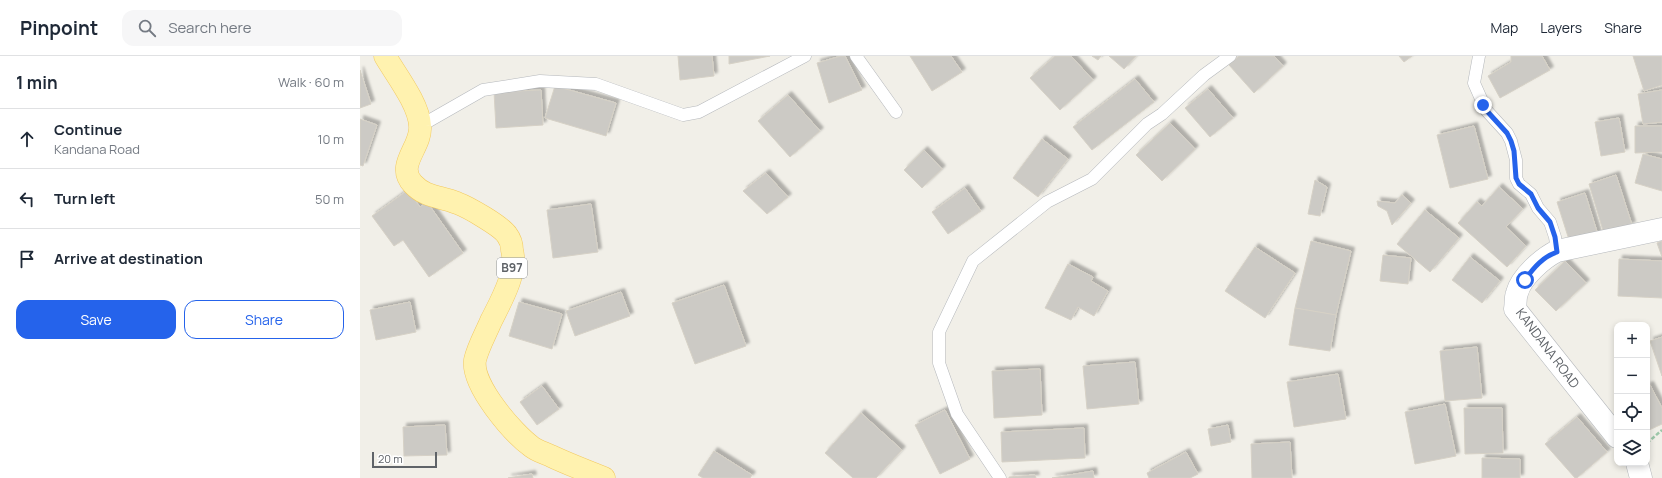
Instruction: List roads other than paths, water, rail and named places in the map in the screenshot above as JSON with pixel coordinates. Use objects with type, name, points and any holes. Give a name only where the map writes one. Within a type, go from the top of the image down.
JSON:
[{"type":"main road","name":"B97","points":[[385,56],[416,107],[420,126],[418,142],[406,165],[407,176],[412,184],[424,194],[457,203],[497,226],[508,235],[513,251],[512,273],[504,296],[475,361],[479,382],[489,400],[512,428],[532,447],[604,478]]},
{"type":"street","name":"KANDANA ROAD","points":[[1614,433],[1515,308],[1517,293],[1535,266],[1548,255],[1662,229]]},
{"type":"street","points":[[1639,466],[1641,478]]},
{"type":"lane","points":[[420,126],[483,90],[540,81],[596,84],[683,115],[699,112],[805,56]]},
{"type":"lane","points":[[856,56],[896,112]]},
{"type":"lane","points":[[1000,478],[957,414],[939,363],[939,332],[951,304],[973,261],[1047,202],[1092,180],[1146,124],[1162,114],[1204,75],[1230,56]]},
{"type":"lane","points":[[1479,56],[1474,83],[1486,110],[1504,130],[1511,141],[1514,151],[1516,178],[1519,184],[1531,194],[1538,208],[1550,222],[1555,237],[1557,252]]}]
